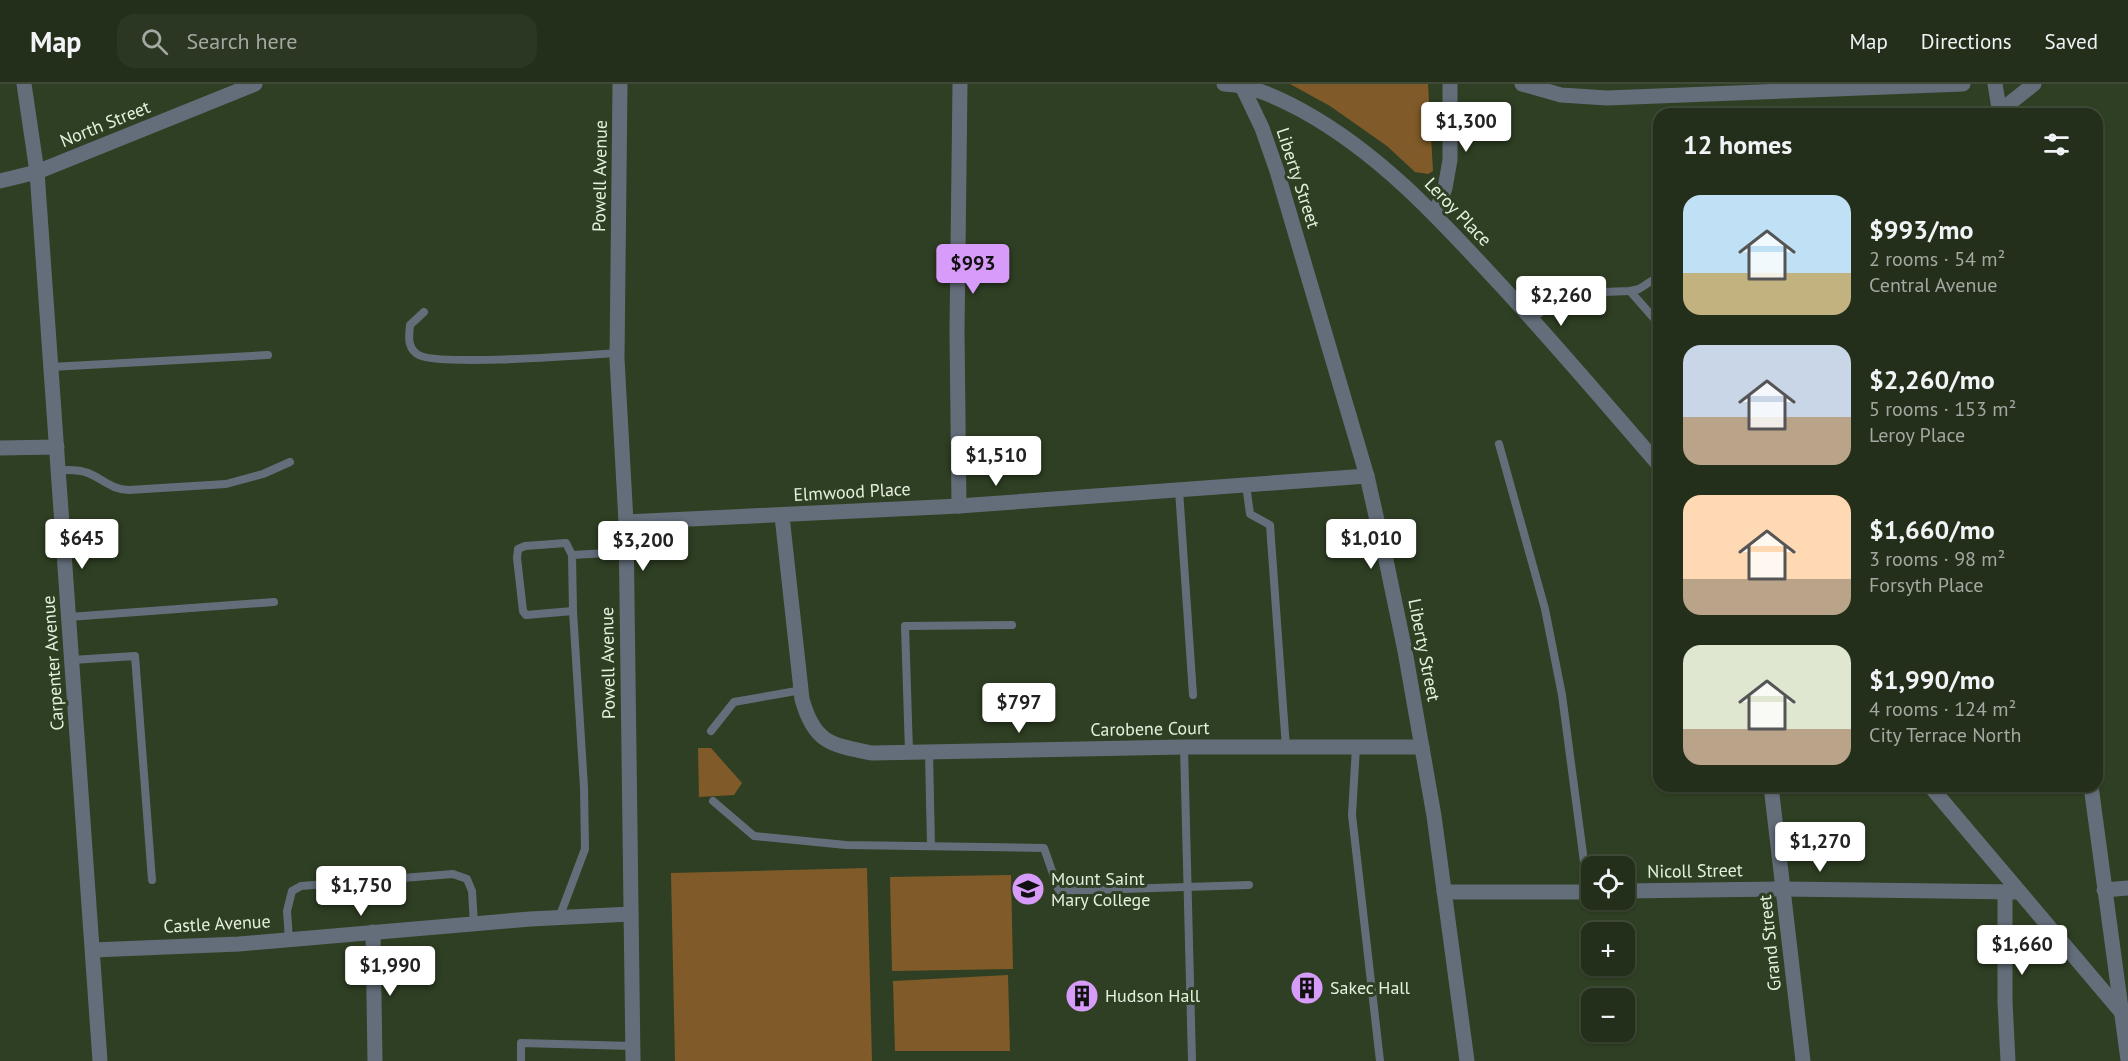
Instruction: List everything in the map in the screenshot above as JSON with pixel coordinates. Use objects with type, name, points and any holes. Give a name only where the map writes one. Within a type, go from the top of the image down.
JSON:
[{"type":"street","name":"Carpenter Avenue","points":[[24,84],[37,172],[100,1061]]},
{"type":"street","name":"North Street","points":[[0,181],[37,172],[219,91],[243,91],[255,84]]},
{"type":"street","name":"Powell Avenue","points":[[620,84],[617,353],[626,522],[633,1054]]},
{"type":"street","points":[[959,506],[957,331],[960,84]]},
{"type":"street","points":[[1224,84],[1241,84]]},
{"type":"street","name":"Leroy Place","points":[[1241,84],[1286,102],[1326,123],[1380,162],[1435,214],[1532,319],[1653,458]]},
{"type":"street","name":"Liberty Street","points":[[1241,84],[1262,128],[1277,171],[1367,476],[1422,747],[1467,1061]]},
{"type":"street","points":[[1435,214],[1445,188],[1450,160],[1450,84]]},
{"type":"street","points":[[1525,85],[1561,95],[1607,98],[1963,84]]},
{"type":"street","points":[[1995,84],[1999,108]]},
{"type":"street","points":[[2005,108],[2034,84]]},
{"type":"street","points":[[0,448],[57,447]]},
{"type":"street","name":"Elmwood Place","points":[[626,522],[959,506],[1367,476]]},
{"type":"street","name":"Carobene Court","points":[[782,516],[807,717],[818,734],[838,746],[872,753],[1184,747],[1422,747]]},
{"type":"street","name":"Grand Street","points":[[1772,792],[1803,1061]]},
{"type":"street","points":[[1935,792],[2011,892],[2124,1015]]},
{"type":"street","points":[[2092,792],[2104,890],[2124,1015],[2128,1060]]},
{"type":"street","points":[[2104,890],[2128,888]]},
{"type":"street","name":"Nicoll Street","points":[[1635,891],[1784,889],[2011,892]]},
{"type":"street","points":[[1444,892],[1581,892]]},
{"type":"street","points":[[2008,1061],[2005,1002],[2011,892]]},
{"type":"street","name":"Castle Avenue","points":[[93,950],[239,944],[474,924],[631,914]]},
{"type":"street","points":[[374,932],[375,1061]]},
{"type":"lane","points":[[1532,319],[1555,301],[1576,293],[1630,291],[1639,289],[1653,280]]},
{"type":"lane","points":[[1630,291],[1653,317]]},
{"type":"lane","points":[[424,312],[410,325],[408,342],[416,354],[426,359],[460,361],[617,353]]},
{"type":"lane","points":[[51,367],[268,355]]},
{"type":"lane","points":[[1499,444],[1545,609],[1562,695],[1585,856]]},
{"type":"lane","points":[[59,470],[88,472],[116,489],[129,490],[226,484],[263,474],[290,462]]},
{"type":"lane","points":[[1246,485],[1250,514],[1270,525],[1286,748]]},
{"type":"lane","points":[[1179,490],[1193,695]]},
{"type":"lane","points":[[559,918],[585,849],[572,555],[566,543],[525,546],[518,549],[523,611],[526,615],[573,612]]},
{"type":"lane","points":[[572,555],[626,552]]},
{"type":"lane","points":[[69,617],[274,602]]},
{"type":"lane","points":[[909,752],[905,626],[1012,625]]},
{"type":"lane","points":[[72,660],[135,656],[152,880]]},
{"type":"lane","points":[[711,731],[734,702],[802,690]]},
{"type":"lane","points":[[1184,747],[1192,1061]]},
{"type":"lane","points":[[1356,747],[1352,815],[1380,1061]]},
{"type":"lane","points":[[929,752],[931,846]]},
{"type":"lane","points":[[713,801],[754,836],[846,845],[1044,848],[1059,891],[1249,885]]},
{"type":"lane","points":[[289,940],[287,911],[292,891],[302,886],[453,874],[466,879],[472,891],[474,924]]},
{"type":"lane","points":[[521,1061],[521,1043],[633,1054]]},
{"type":"shaded area","points":[[1290,84],[1428,84],[1433,171],[1428,174],[1415,172],[1387,146],[1330,106]]},
{"type":"shaded area","points":[[698,748],[711,748],[742,783],[734,795],[699,797]]},
{"type":"shaded area","points":[[867,868],[872,1061],[675,1061],[671,873]]},
{"type":"shaded area","points":[[1011,875],[1013,969],[892,971],[890,877]]},
{"type":"shaded area","points":[[1008,975],[1010,1051],[895,1051],[893,981]]},
{"type":"place","name":"Mount Saint Mary College","points":[[1028,889]]},
{"type":"place","name":"Sakec Hall","points":[[1307,988]]},
{"type":"place","name":"Hudson Hall","points":[[1082,996]]}]
